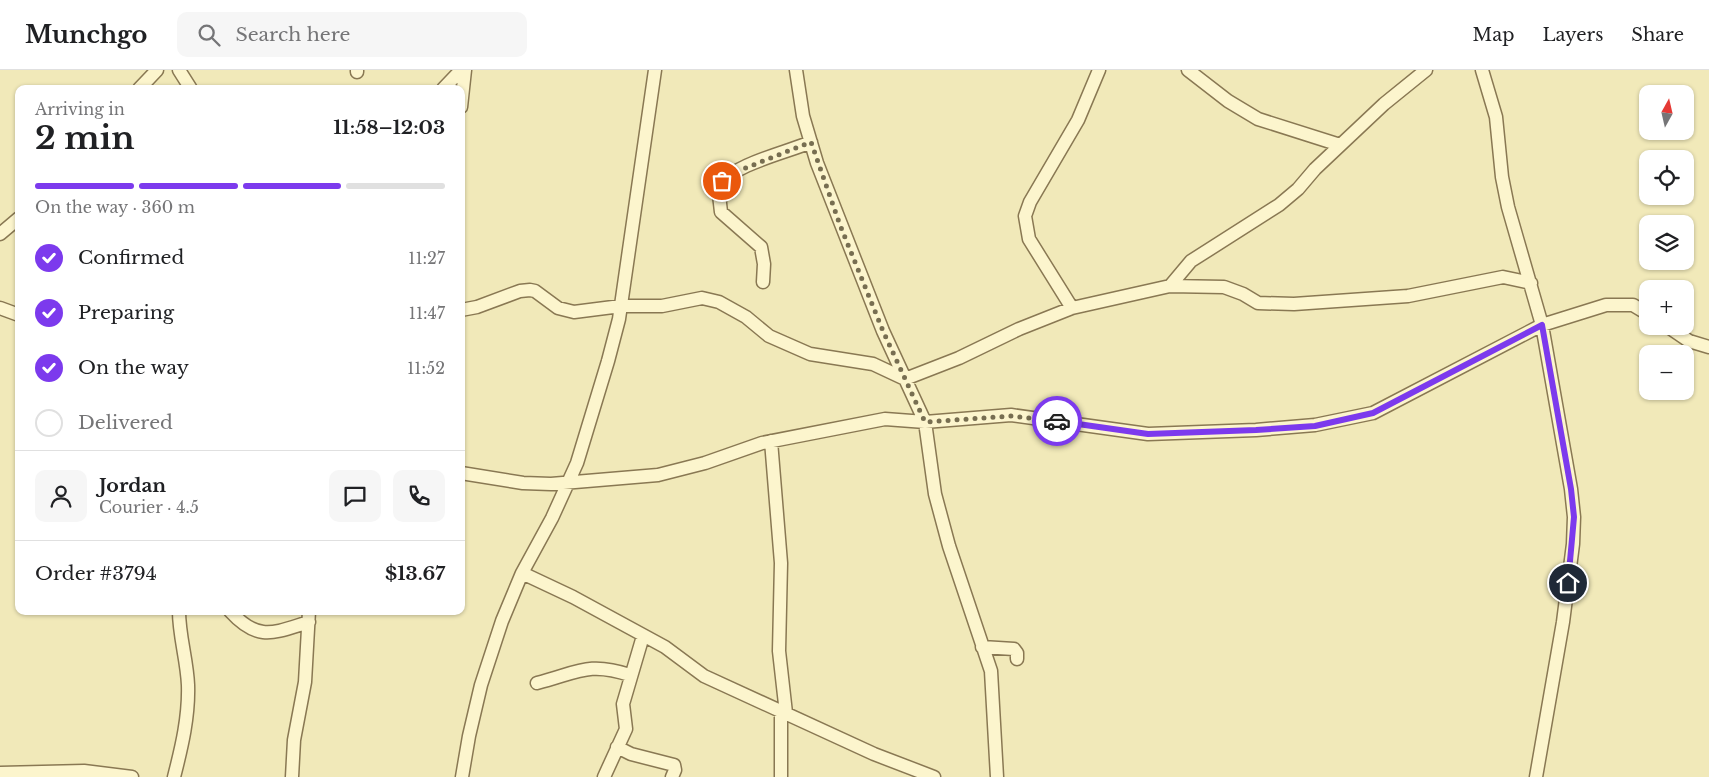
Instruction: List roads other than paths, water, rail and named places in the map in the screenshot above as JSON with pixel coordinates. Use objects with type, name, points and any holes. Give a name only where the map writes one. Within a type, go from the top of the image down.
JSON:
[{"type":"street","points":[[143,85],[157,70]]},
{"type":"street","points":[[179,70],[188,85]]},
{"type":"street","points":[[447,85],[461,70]]},
{"type":"street","points":[[464,85],[466,70]]},
{"type":"street","points":[[462,777],[481,685],[502,621],[522,573],[567,484],[586,436],[603,380],[621,306],[655,70]]},
{"type":"street","points":[[796,70],[803,116],[840,225],[925,422],[936,494],[949,546],[990,671],[997,777]]},
{"type":"street","points":[[1072,308],[1029,239],[1024,216],[1030,202],[1078,120],[1099,70]]},
{"type":"street","points":[[1188,70],[1228,101],[1258,119],[1340,145]]},
{"type":"street","points":[[1170,286],[1191,261],[1285,200],[1384,104],[1426,70]]},
{"type":"street","points":[[1482,70],[1496,117],[1502,177],[1508,207],[1542,325],[1571,489],[1574,517],[1573,544],[1563,622],[1536,777]]},
{"type":"street","points":[[762,282],[764,264],[762,248],[721,212],[717,194],[718,186],[722,181],[743,169],[811,142]]},
{"type":"street","points":[[0,234],[15,221]]},
{"type":"street","points":[[465,309],[477,307],[520,291],[530,290],[567,311],[621,306],[662,306],[702,298],[720,302],[746,317],[769,336],[810,354],[873,364],[905,379],[959,358],[1019,329],[1072,308],[1170,286],[1224,287],[1243,294],[1258,303],[1294,304],[1408,296],[1503,277],[1530,283]]},
{"type":"street","points":[[465,474],[523,483],[567,484],[658,475],[705,463],[771,441],[862,421],[884,419],[925,422],[1011,416],[1148,434],[1315,426],[1373,413],[1542,325],[1606,305],[1633,305],[1639,309]]},
{"type":"street","points":[[0,308],[15,314]]},
{"type":"street","points":[[1680,335],[1689,341],[1709,347]]},
{"type":"street","points":[[771,441],[781,563],[779,651],[783,712],[781,777]]},
{"type":"street","points":[[522,573],[573,597],[664,647],[704,676],[874,754],[934,777]]},
{"type":"street","points":[[174,777],[187,713],[188,683],[179,633],[179,615]]},
{"type":"street","points":[[234,615],[247,628],[255,631],[284,629],[309,616]]},
{"type":"street","points":[[292,777],[294,740],[305,682],[309,616]]},
{"type":"street","points":[[604,777],[626,729],[622,704],[643,636]]},
{"type":"street","points":[[982,647],[1014,649],[1017,653],[1017,659]]},
{"type":"street","points":[[537,683],[576,670],[590,668],[613,669],[630,675]]},
{"type":"street","points":[[617,747],[631,754],[674,765],[675,770],[672,777]]},
{"type":"street","points":[[0,773],[84,771],[132,777]]}]
